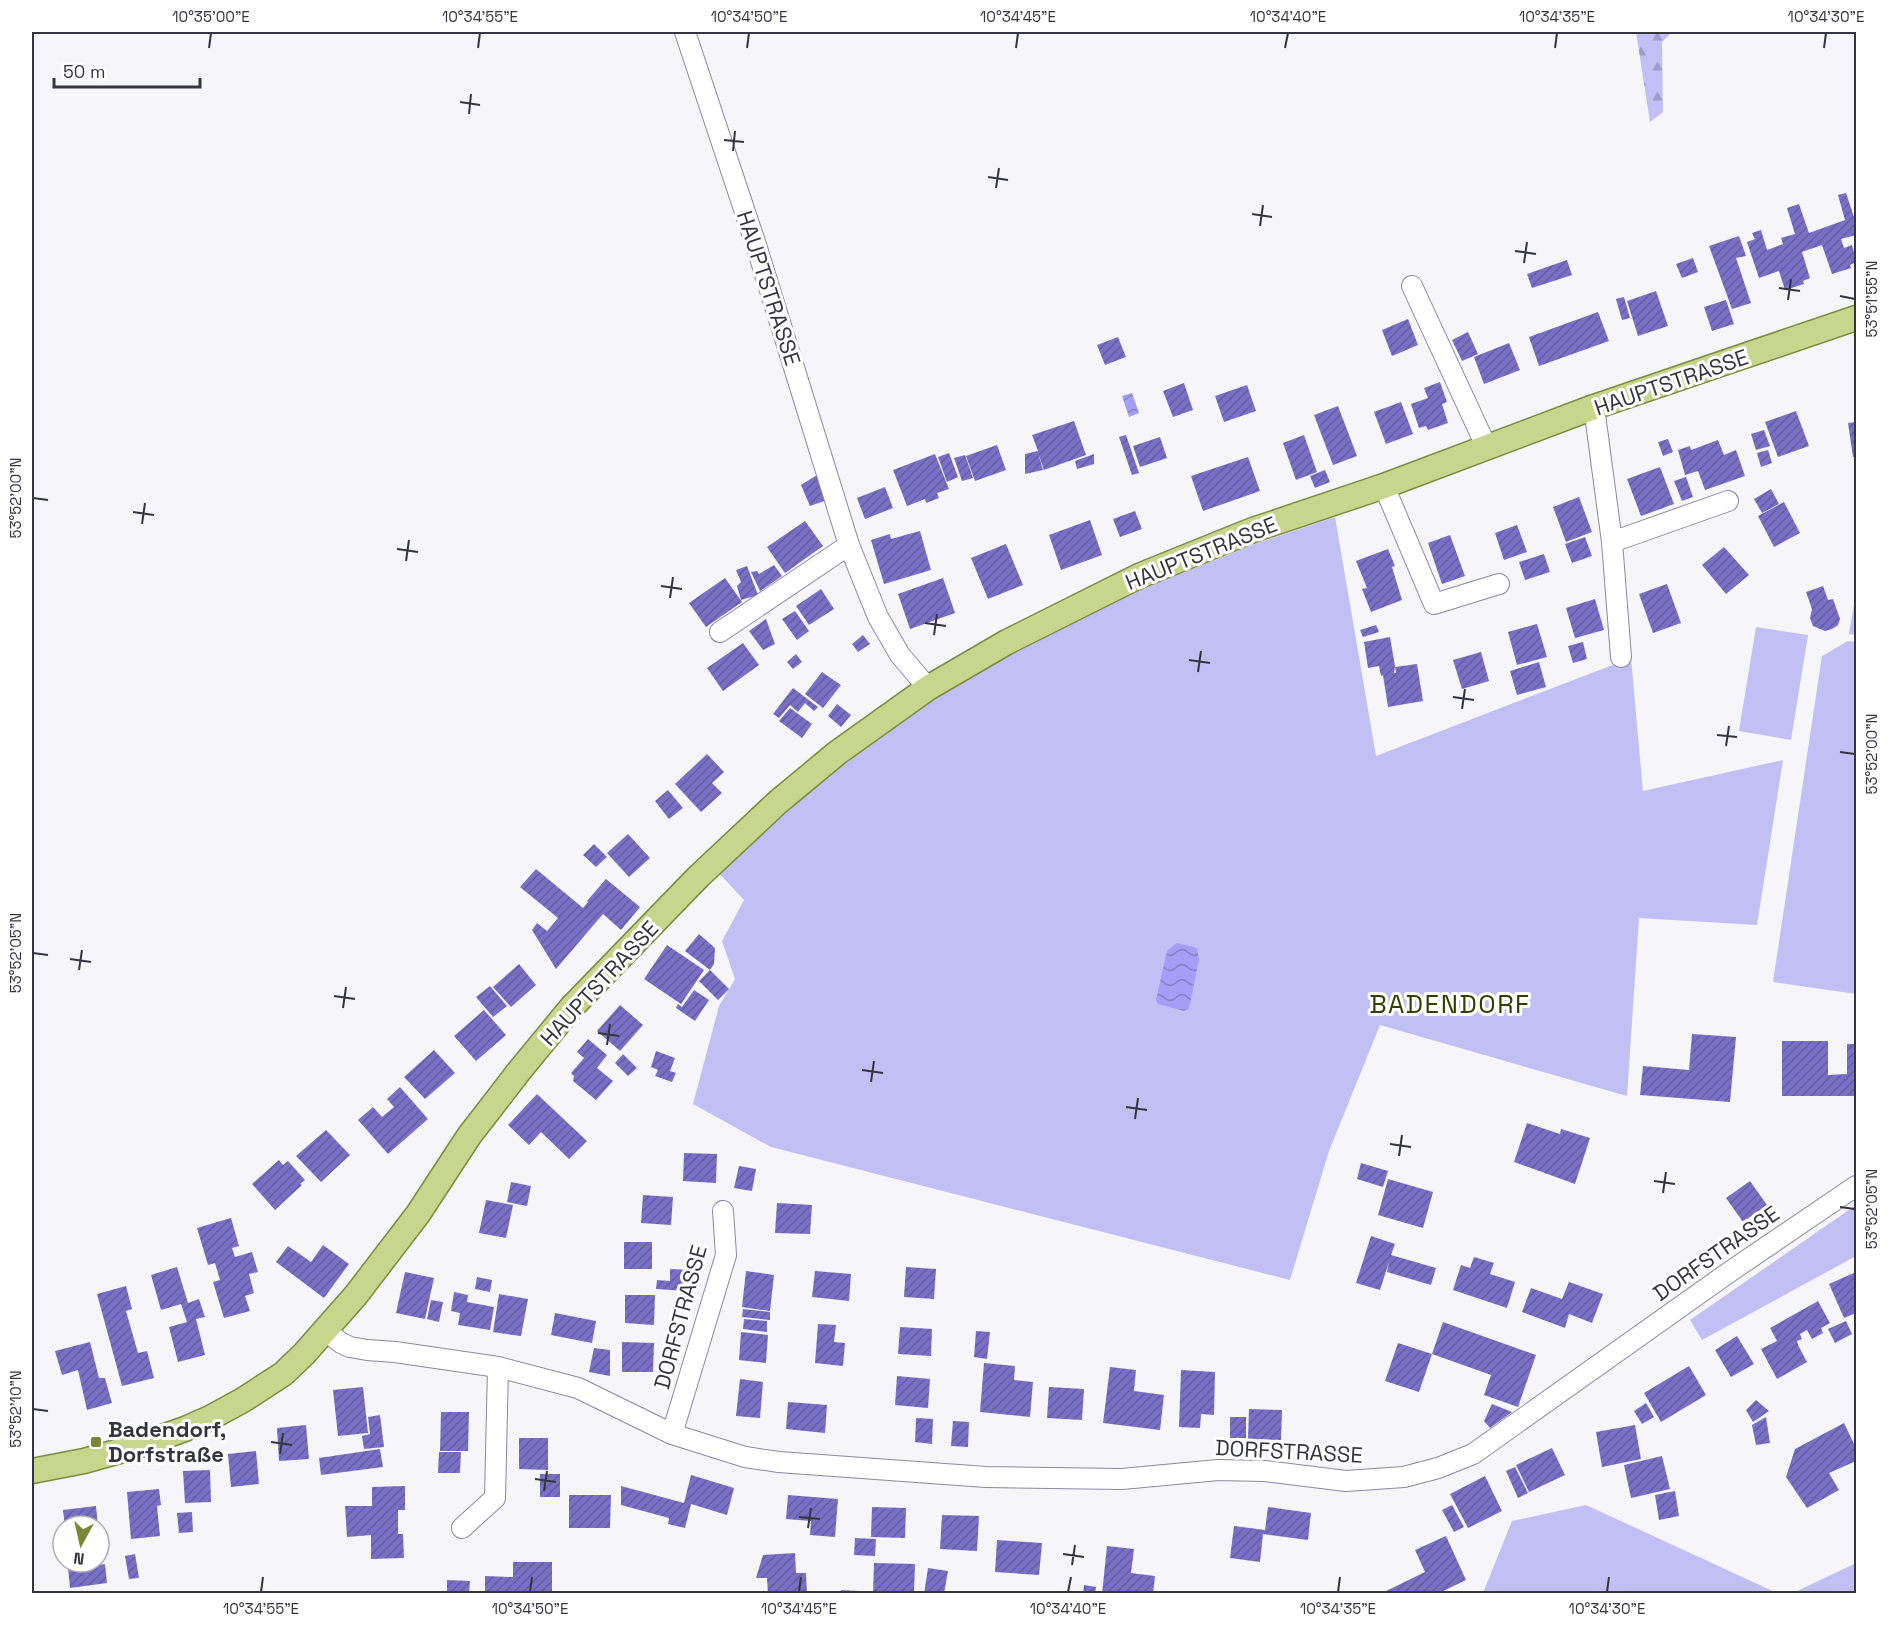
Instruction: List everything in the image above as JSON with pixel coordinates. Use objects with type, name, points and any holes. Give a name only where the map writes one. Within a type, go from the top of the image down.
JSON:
[{"type":"main road","name":"HAUPTSTRASSE","points":[[32,1471],[84,1461],[134,1447],[210,1418],[243,1401],[283,1374],[304,1354],[356,1295],[418,1214],[469,1136],[571,1008],[698,877],[778,802],[837,753],[928,688],[1007,642],[1139,576],[1263,527],[1384,486],[1594,407],[1857,318]]},
{"type":"street","name":"HAUPTSTRASSE","points":[[684,32],[756,244],[849,545],[878,617],[900,655],[928,688]]},
{"type":"street","points":[[1412,286],[1487,448]]},
{"type":"street","points":[[1594,407],[1612,542],[1621,657]]},
{"type":"street","points":[[1384,486],[1434,604],[1499,584]]},
{"type":"street","points":[[1612,542],[1728,501]]},
{"type":"street","points":[[720,632],[849,545]]},
{"type":"street","name":"DORFSTRASSE","points":[[325,1330],[341,1343],[367,1350],[498,1367],[578,1388],[672,1434],[745,1457],[779,1462],[986,1477],[1122,1479],[1218,1470],[1265,1471],[1346,1481],[1404,1477],[1438,1468],[1473,1454],[1728,1273],[1857,1186]]},
{"type":"street","name":"DORFSTRASSE","points":[[672,1434],[726,1255],[723,1211]]},
{"type":"street","points":[[462,1528],[495,1498],[498,1367]]},
{"type":"green space","points":[[1636,32],[1672,32],[1662,42],[1663,112],[1650,122]]},
{"type":"green space","points":[[1335,517],[1376,756],[1631,658],[1643,791],[1783,760],[1757,925],[1639,918],[1627,1096],[1380,1025],[1329,1151],[1290,1280],[771,1147],[693,1104],[719,1006],[735,979],[722,941],[744,900],[718,872],[846,763],[935,699],[1014,653],[1145,588],[1258,543]]},
{"type":"green space","points":[[1856,591],[1856,635],[1849,634]]},
{"type":"green space","points":[[1756,627],[1808,635],[1791,740],[1739,731]]},
{"type":"green space","points":[[1848,641],[1856,642],[1856,994],[1773,982],[1822,656]]},
{"type":"green space","points":[[1856,1205],[1856,1256],[1702,1340],[1690,1320]]},
{"type":"green space","points":[[1586,1505],[1777,1593],[1483,1593],[1512,1521]]},
{"type":"green space","points":[[1856,1563],[1856,1593],[1793,1593]]},
{"type":"water","points":[[1132,393],[1139,413],[1129,417],[1122,396]]},
{"type":"water","points":[[1177,943],[1197,948],[1199,959],[1189,1009],[1184,1011],[1158,1004],[1156,1000],[1167,951]]},
{"type":"building","points":[[1846,193],[1856,223],[1856,235],[1841,239],[1844,248],[1852,245],[1856,262],[1850,265],[1851,268],[1832,274],[1822,245],[1802,252],[1810,278],[1803,281],[1804,284],[1785,290],[1779,271],[1759,278],[1747,242],[1755,239],[1752,233],[1761,230],[1767,250],[1783,244],[1781,238],[1795,234],[1787,208],[1799,204],[1809,233],[1845,220],[1838,195]]},
{"type":"building","points":[[1739,236],[1746,256],[1736,258],[1751,303],[1732,309],[1709,246]]},
{"type":"building","points":[[1693,258],[1698,272],[1682,278],[1676,264]]},
{"type":"building","points":[[1567,260],[1572,275],[1532,288],[1527,274]]},
{"type":"building","points":[[1656,291],[1668,326],[1638,336],[1627,301]]},
{"type":"building","points":[[1624,297],[1630,318],[1622,320],[1616,299]]},
{"type":"building","points":[[1726,300],[1734,324],[1712,331],[1704,307]]},
{"type":"building","points":[[1598,312],[1609,341],[1539,366],[1529,337]]},
{"type":"building","points":[[1408,319],[1418,345],[1392,356],[1382,330]]},
{"type":"building","points":[[1468,332],[1478,354],[1462,361],[1452,340]]},
{"type":"building","points":[[1118,337],[1126,357],[1105,365],[1097,345]]},
{"type":"building","points":[[1509,343],[1520,370],[1484,384],[1474,357]]},
{"type":"building","points":[[1440,382],[1447,402],[1442,404],[1448,423],[1428,430],[1426,426],[1419,428],[1411,404],[1428,398],[1424,388]]},
{"type":"building","points":[[1184,383],[1193,410],[1173,417],[1163,391]]},
{"type":"building","points":[[1247,385],[1256,411],[1224,422],[1215,396]]},
{"type":"building","points":[[1401,402],[1413,434],[1386,444],[1374,412]]},
{"type":"building","points":[[1338,406],[1357,456],[1333,465],[1314,415]]},
{"type":"building","points":[[1796,411],[1809,446],[1778,457],[1765,422]]},
{"type":"building","points":[[1074,421],[1086,455],[1044,470],[1038,453],[1043,470],[1025,474],[1025,454],[1038,451],[1032,435]]},
{"type":"building","points":[[1856,422],[1856,457],[1853,457],[1848,423]]},
{"type":"building","points":[[1764,430],[1770,446],[1756,450],[1751,434]]},
{"type":"building","points":[[1126,435],[1139,473],[1132,475],[1119,437]]},
{"type":"building","points":[[1304,435],[1317,472],[1296,480],[1283,443]]},
{"type":"building","points":[[1160,437],[1167,458],[1140,467],[1133,446]]},
{"type":"building","points":[[1668,439],[1673,452],[1663,456],[1658,442]]},
{"type":"building","points":[[1718,440],[1724,455],[1736,450],[1745,476],[1705,490],[1698,471],[1685,475],[1678,450],[1690,446],[1691,450]]},
{"type":"building","points":[[997,445],[1006,470],[975,481],[966,456]]},
{"type":"building","points":[[1768,450],[1772,463],[1761,467],[1757,453]]},
{"type":"building","points":[[949,453],[958,477],[947,482],[938,457]]},
{"type":"building","points":[[935,454],[949,489],[937,493],[939,498],[926,503],[925,499],[907,506],[893,470]]},
{"type":"building","points":[[1094,454],[1094,464],[1077,469],[1075,461]]},
{"type":"building","points":[[965,455],[973,478],[962,481],[954,458]]},
{"type":"building","points":[[1248,457],[1260,491],[1203,511],[1191,476]]},
{"type":"building","points":[[1660,467],[1674,504],[1641,516],[1627,479]]},
{"type":"building","points":[[1325,470],[1330,482],[1315,488],[1310,476]]},
{"type":"building","points":[[817,475],[827,500],[810,506],[801,485]]},
{"type":"building","points":[[1686,477],[1693,497],[1682,501],[1674,481]]},
{"type":"building","points":[[885,487],[893,508],[865,519],[857,498]]},
{"type":"building","points":[[1771,489],[1779,504],[1762,513],[1754,499]]},
{"type":"building","points":[[1579,497],[1592,532],[1566,542],[1553,507]]},
{"type":"building","points":[[1784,502],[1800,533],[1774,547],[1758,516]]},
{"type":"building","points":[[1135,511],[1142,529],[1120,537],[1113,519]]},
{"type":"building","points":[[1090,520],[1102,555],[1061,570],[1049,535]]},
{"type":"building","points":[[805,521],[823,546],[785,573],[767,547]]},
{"type":"building","points":[[1517,525],[1527,552],[1504,560],[1495,533]]},
{"type":"building","points":[[920,531],[931,570],[884,584],[871,540],[890,534],[891,539]]},
{"type":"building","points":[[1450,535],[1465,576],[1442,584],[1428,543]]},
{"type":"building","points":[[1585,537],[1592,556],[1572,563],[1565,544]]},
{"type":"building","points":[[1006,544],[1023,585],[988,599],[971,558]]},
{"type":"building","points":[[1724,547],[1749,575],[1726,594],[1702,565]]},
{"type":"building","points":[[1388,549],[1395,566],[1392,567],[1402,600],[1371,612],[1362,589],[1367,588],[1356,561]]},
{"type":"building","points":[[1544,554],[1550,572],[1525,580],[1519,562]]},
{"type":"building","points":[[774,565],[782,576],[760,591],[751,572],[757,571],[759,574]]},
{"type":"building","points":[[747,566],[758,595],[741,600],[737,586],[741,582],[736,570]]},
{"type":"building","points":[[725,578],[742,602],[706,627],[689,603]]},
{"type":"building","points":[[943,578],[955,613],[910,629],[898,594]]},
{"type":"building","points":[[1667,584],[1681,623],[1653,633],[1639,594]]},
{"type":"building","points":[[1823,586],[1828,600],[1833,599],[1840,619],[1838,625],[1825,631],[1813,626],[1810,618],[1812,609],[1806,592]]},
{"type":"building","points":[[821,589],[834,609],[809,625],[796,606]]},
{"type":"building","points":[[1595,599],[1604,630],[1575,638],[1566,608]]},
{"type":"building","points":[[795,611],[809,631],[797,640],[782,619]]},
{"type":"building","points":[[766,619],[775,644],[763,650],[749,631]]},
{"type":"building","points":[[1537,624],[1547,657],[1517,665],[1508,632]]},
{"type":"building","points":[[1376,625],[1379,632],[1363,637],[1360,630]]},
{"type":"building","points":[[863,635],[870,644],[858,652],[852,644]]},
{"type":"building","points":[[1390,637],[1394,673],[1396,673],[1395,667],[1417,664],[1423,701],[1388,707],[1383,675],[1381,676],[1379,666],[1368,668],[1364,642]]},
{"type":"building","points":[[1583,642],[1587,659],[1573,663],[1568,646]]},
{"type":"building","points":[[743,643],[759,665],[723,691],[707,668]]},
{"type":"building","points":[[1481,652],[1489,681],[1462,689],[1453,660]]},
{"type":"building","points":[[796,654],[802,662],[793,669],[787,662]]},
{"type":"building","points":[[1539,662],[1546,687],[1517,695],[1510,671]]},
{"type":"building","points":[[822,672],[841,685],[823,708],[805,694]]},
{"type":"building","points":[[793,688],[818,707],[814,711],[805,703],[798,712],[790,705],[779,718],[773,714]]},
{"type":"building","points":[[837,704],[851,715],[841,727],[828,716]]},
{"type":"building","points":[[790,708],[812,724],[802,738],[779,721]]},
{"type":"building","points":[[707,754],[724,772],[712,783],[722,793],[701,812],[675,784]]},
{"type":"building","points":[[668,790],[683,808],[669,819],[655,801]]},
{"type":"building","points":[[628,834],[650,858],[629,877],[607,853]]},
{"type":"building","points":[[594,844],[607,857],[596,867],[583,855]]},
{"type":"building","points":[[536,869],[583,908],[606,879],[640,907],[621,930],[603,914],[556,969],[532,930],[537,923],[547,931],[558,918],[520,887]]},
{"type":"building","points":[[699,934],[715,948],[714,964],[710,970],[685,951]]},
{"type":"building","points":[[667,945],[704,970],[681,1004],[644,979]]},
{"type":"building","points":[[519,964],[536,985],[511,1007],[493,987]]},
{"type":"building","points":[[710,970],[729,989],[718,1000],[699,981]]},
{"type":"building","points":[[490,986],[507,1006],[493,1017],[476,997]]},
{"type":"building","points":[[694,990],[709,1000],[695,1021],[676,1008],[678,1004],[682,1007]]},
{"type":"building","points":[[620,1005],[643,1025],[620,1051],[597,1031]]},
{"type":"building","points":[[484,1010],[506,1035],[476,1061],[454,1036]]},
{"type":"building","points":[[1692,1034],[1736,1037],[1730,1102],[1640,1095],[1643,1066],[1689,1070]]},
{"type":"building","points":[[588,1039],[607,1055],[597,1068],[613,1081],[596,1100],[573,1081],[574,1076],[571,1073],[584,1058],[577,1052]]},
{"type":"building","points":[[1782,1041],[1828,1041],[1828,1075],[1847,1074],[1847,1044],[1856,1044],[1856,1096],[1782,1096]]},
{"type":"building","points":[[434,1050],[455,1073],[425,1099],[404,1077]]},
{"type":"building","points":[[656,1051],[675,1058],[670,1071],[676,1073],[672,1082],[655,1076],[658,1070],[651,1067]]},
{"type":"building","points":[[623,1054],[637,1068],[628,1076],[615,1063]]},
{"type":"building","points":[[400,1087],[428,1119],[388,1154],[358,1120],[373,1107],[382,1117],[394,1107],[387,1099]]},
{"type":"building","points":[[537,1094],[587,1141],[569,1159],[541,1132],[529,1145],[508,1125]]},
{"type":"building","points":[[1527,1123],[1560,1134],[1561,1129],[1590,1138],[1575,1184],[1514,1162]]},
{"type":"building","points":[[326,1130],[350,1155],[321,1182],[296,1156]]},
{"type":"building","points":[[684,1153],[717,1154],[716,1183],[683,1181]]},
{"type":"building","points":[[279,1160],[283,1165],[288,1161],[305,1180],[275,1210],[252,1184]]},
{"type":"building","points":[[1361,1163],[1388,1171],[1383,1187],[1357,1179]]},
{"type":"building","points":[[739,1166],[756,1169],[752,1191],[734,1188]]},
{"type":"building","points":[[1388,1179],[1433,1192],[1423,1228],[1378,1215]]},
{"type":"building","points":[[1750,1181],[1767,1205],[1743,1222],[1726,1198]]},
{"type":"building","points":[[511,1182],[531,1186],[527,1206],[507,1202]]},
{"type":"building","points":[[643,1195],[673,1197],[671,1225],[641,1223]]},
{"type":"building","points":[[486,1200],[513,1205],[506,1238],[479,1233]]},
{"type":"building","points":[[777,1203],[812,1205],[810,1234],[775,1233]]},
{"type":"building","points":[[231,1218],[239,1246],[232,1248],[235,1257],[252,1252],[258,1272],[249,1274],[254,1293],[245,1296],[250,1311],[224,1318],[213,1282],[220,1280],[215,1263],[208,1265],[197,1228]]},
{"type":"building","points":[[1371,1236],[1395,1244],[1391,1255],[1436,1268],[1431,1285],[1387,1272],[1389,1262],[1380,1290],[1356,1283]]},
{"type":"building","points":[[624,1242],[652,1242],[652,1269],[624,1269]]},
{"type":"building","points":[[323,1245],[349,1264],[324,1298],[276,1262],[288,1246],[311,1262]]},
{"type":"building","points":[[1474,1257],[1494,1263],[1490,1274],[1515,1282],[1507,1308],[1453,1290],[1461,1265],[1470,1268]]},
{"type":"building","points":[[177,1267],[188,1303],[199,1299],[205,1317],[196,1319],[205,1355],[178,1362],[169,1327],[187,1322],[181,1304],[161,1310],[151,1275]]},
{"type":"building","points":[[906,1267],[936,1269],[934,1299],[904,1297]]},
{"type":"building","points":[[670,1269],[691,1270],[691,1282],[687,1282],[687,1291],[656,1289],[657,1280],[670,1281]]},
{"type":"building","points":[[746,1271],[774,1275],[770,1311],[742,1307]]},
{"type":"building","points":[[815,1271],[851,1274],[849,1301],[812,1297]]},
{"type":"building","points":[[405,1272],[434,1278],[425,1319],[396,1313]]},
{"type":"building","points":[[1856,1272],[1856,1313],[1844,1318],[1829,1284]]},
{"type":"building","points":[[477,1277],[492,1280],[490,1292],[475,1289]]},
{"type":"building","points":[[1569,1282],[1603,1294],[1592,1323],[1569,1314],[1565,1328],[1522,1312],[1531,1288],[1562,1299]]},
{"type":"building","points":[[126,1286],[132,1309],[126,1311],[138,1353],[147,1351],[154,1378],[122,1386],[97,1294]]},
{"type":"building","points":[[454,1292],[468,1295],[467,1302],[494,1307],[490,1330],[458,1325],[460,1313],[451,1311]]},
{"type":"building","points":[[499,1294],[528,1299],[521,1336],[493,1332]]},
{"type":"building","points":[[625,1295],[655,1295],[654,1325],[625,1323]]},
{"type":"building","points":[[431,1300],[443,1302],[439,1322],[427,1319]]},
{"type":"building","points":[[1818,1301],[1830,1323],[1821,1328],[1823,1333],[1812,1339],[1807,1330],[1800,1334],[1802,1339],[1797,1341],[1798,1345],[1807,1362],[1777,1379],[1761,1349],[1777,1341],[1770,1328]]},
{"type":"building","points":[[743,1309],[770,1312],[770,1320],[742,1317]]},
{"type":"building","points":[[555,1313],[596,1321],[592,1343],[551,1335]]},
{"type":"building","points":[[744,1319],[767,1321],[767,1332],[743,1329]]},
{"type":"building","points":[[1846,1321],[1852,1334],[1835,1343],[1828,1329]]},
{"type":"building","points":[[1443,1322],[1536,1355],[1518,1407],[1484,1395],[1491,1375],[1432,1354]]},
{"type":"building","points":[[818,1324],[836,1325],[834,1342],[845,1343],[843,1366],[815,1363]]},
{"type":"building","points":[[900,1327],[932,1329],[931,1356],[898,1354]]},
{"type":"building","points":[[976,1331],[990,1332],[987,1359],[974,1357]]},
{"type":"building","points":[[741,1332],[768,1335],[766,1363],[739,1360]]},
{"type":"building","points":[[1737,1336],[1754,1364],[1731,1377],[1715,1350]]},
{"type":"building","points":[[90,1342],[99,1378],[105,1378],[112,1403],[87,1410],[78,1370],[62,1375],[55,1351]]},
{"type":"building","points":[[622,1342],[654,1343],[653,1372],[622,1372]]},
{"type":"building","points":[[1398,1343],[1432,1354],[1419,1392],[1385,1381]]},
{"type":"building","points":[[594,1348],[610,1350],[610,1376],[589,1372]]},
{"type":"building","points":[[984,1363],[1015,1366],[1014,1380],[1033,1382],[1030,1417],[980,1412]]},
{"type":"building","points":[[1689,1366],[1706,1395],[1661,1422],[1644,1393]]},
{"type":"building","points":[[1110,1367],[1136,1370],[1134,1391],[1164,1395],[1160,1430],[1103,1423]]},
{"type":"building","points":[[1181,1370],[1215,1372],[1214,1415],[1201,1414],[1200,1428],[1179,1427]]},
{"type":"building","points":[[897,1376],[930,1379],[928,1408],[895,1405]]},
{"type":"building","points":[[740,1379],[763,1382],[760,1418],[736,1416]]},
{"type":"building","points":[[363,1387],[368,1433],[338,1436],[333,1390]]},
{"type":"building","points":[[1049,1387],[1084,1389],[1082,1420],[1047,1418]]},
{"type":"building","points":[[1756,1400],[1769,1411],[1753,1422],[1746,1410]]},
{"type":"building","points":[[788,1402],[827,1405],[825,1433],[786,1429]]},
{"type":"building","points":[[1646,1403],[1654,1417],[1642,1424],[1634,1411]]},
{"type":"building","points":[[1492,1404],[1512,1412],[1490,1428],[1484,1421]]},
{"type":"building","points":[[1249,1409],[1282,1410],[1281,1440],[1248,1439]]},
{"type":"building","points":[[441,1412],[469,1412],[468,1451],[440,1451]]},
{"type":"building","points":[[380,1415],[384,1447],[364,1449],[362,1436],[370,1434],[368,1417]]},
{"type":"building","points":[[1230,1417],[1246,1417],[1246,1438],[1230,1438]]},
{"type":"building","points":[[1766,1417],[1770,1443],[1756,1445],[1752,1425]]},
{"type":"building","points":[[916,1418],[933,1419],[932,1444],[915,1442]]},
{"type":"building","points":[[953,1421],[969,1422],[968,1447],[951,1446]]},
{"type":"building","points":[[1844,1423],[1856,1448],[1856,1461],[1829,1473],[1839,1490],[1807,1508],[1786,1477],[1795,1449]]},
{"type":"building","points":[[306,1425],[309,1459],[279,1461],[277,1428]]},
{"type":"building","points":[[1635,1425],[1641,1459],[1602,1467],[1596,1432]]},
{"type":"building","points":[[519,1438],[548,1438],[548,1470],[519,1469]]},
{"type":"building","points":[[1552,1448],[1565,1475],[1529,1492],[1516,1465]]},
{"type":"building","points":[[380,1449],[383,1467],[321,1475],[319,1458]]},
{"type":"building","points":[[256,1451],[259,1484],[231,1487],[228,1454]]},
{"type":"building","points":[[439,1452],[461,1452],[460,1473],[438,1473]]},
{"type":"building","points":[[1662,1456],[1670,1489],[1631,1498],[1624,1465]]},
{"type":"building","points":[[1515,1467],[1528,1493],[1518,1498],[1506,1471]]},
{"type":"building","points":[[210,1470],[211,1502],[185,1503],[183,1471]]},
{"type":"building","points":[[540,1474],[560,1474],[560,1497],[540,1497]]},
{"type":"building","points":[[691,1475],[734,1488],[727,1515],[691,1504],[685,1528],[668,1524],[669,1518],[621,1505],[621,1486],[684,1503]]},
{"type":"building","points":[[1485,1476],[1502,1511],[1468,1528],[1450,1494]]},
{"type":"building","points":[[405,1486],[405,1510],[398,1510],[398,1534],[403,1534],[404,1558],[371,1559],[371,1535],[347,1537],[345,1506],[372,1506],[372,1487]]},
{"type":"building","points":[[159,1489],[161,1505],[157,1506],[160,1536],[131,1539],[127,1492]]},
{"type":"building","points":[[1675,1491],[1679,1516],[1659,1520],[1655,1495]]},
{"type":"building","points":[[569,1495],[611,1495],[610,1528],[569,1528]]},
{"type":"building","points":[[788,1495],[838,1499],[835,1537],[810,1535],[811,1521],[786,1519]]},
{"type":"building","points":[[1452,1505],[1464,1527],[1454,1532],[1442,1510]]},
{"type":"building","points":[[96,1506],[97,1514],[64,1514],[63,1510]]},
{"type":"building","points":[[872,1507],[906,1508],[905,1538],[871,1537]]},
{"type":"building","points":[[1268,1507],[1311,1513],[1308,1540],[1263,1534],[1260,1562],[1230,1558],[1234,1526],[1265,1530]]},
{"type":"building","points":[[192,1512],[193,1532],[179,1533],[177,1513]]},
{"type":"building","points":[[942,1515],[979,1516],[977,1551],[940,1549]]},
{"type":"building","points":[[1446,1536],[1466,1580],[1437,1594],[1380,1594],[1425,1572],[1415,1550]]},
{"type":"building","points":[[855,1538],[876,1539],[875,1556],[854,1555]]},
{"type":"building","points":[[997,1540],[1042,1543],[1039,1575],[995,1572]]},
{"type":"building","points":[[1107,1546],[1134,1549],[1131,1573],[1155,1576],[1153,1594],[1102,1594]]},
{"type":"building","points":[[795,1553],[796,1573],[806,1573],[807,1594],[768,1594],[767,1578],[756,1578],[763,1555]]},
{"type":"building","points":[[135,1554],[139,1578],[129,1579],[125,1556]]},
{"type":"building","points":[[513,1562],[552,1562],[552,1594],[485,1594],[485,1576],[513,1577]]},
{"type":"building","points":[[874,1563],[915,1564],[914,1594],[873,1594]]},
{"type":"building","points":[[928,1568],[948,1571],[944,1594],[924,1594]]},
{"type":"building","points":[[69,1574],[106,1574],[107,1583],[70,1588]]},
{"type":"building","points":[[447,1580],[470,1581],[469,1594],[447,1594]]},
{"type":"building","points":[[1084,1585],[1096,1587],[1095,1594],[1083,1594]]},
{"type":"building","points":[[841,1590],[859,1591],[859,1594],[840,1594]]},
{"type":"place","name":"Badendorf, Dorfstraße","points":[[96,1442]]},
{"type":"district","name":"BADENDORF","points":[[1450,1004]]}]
